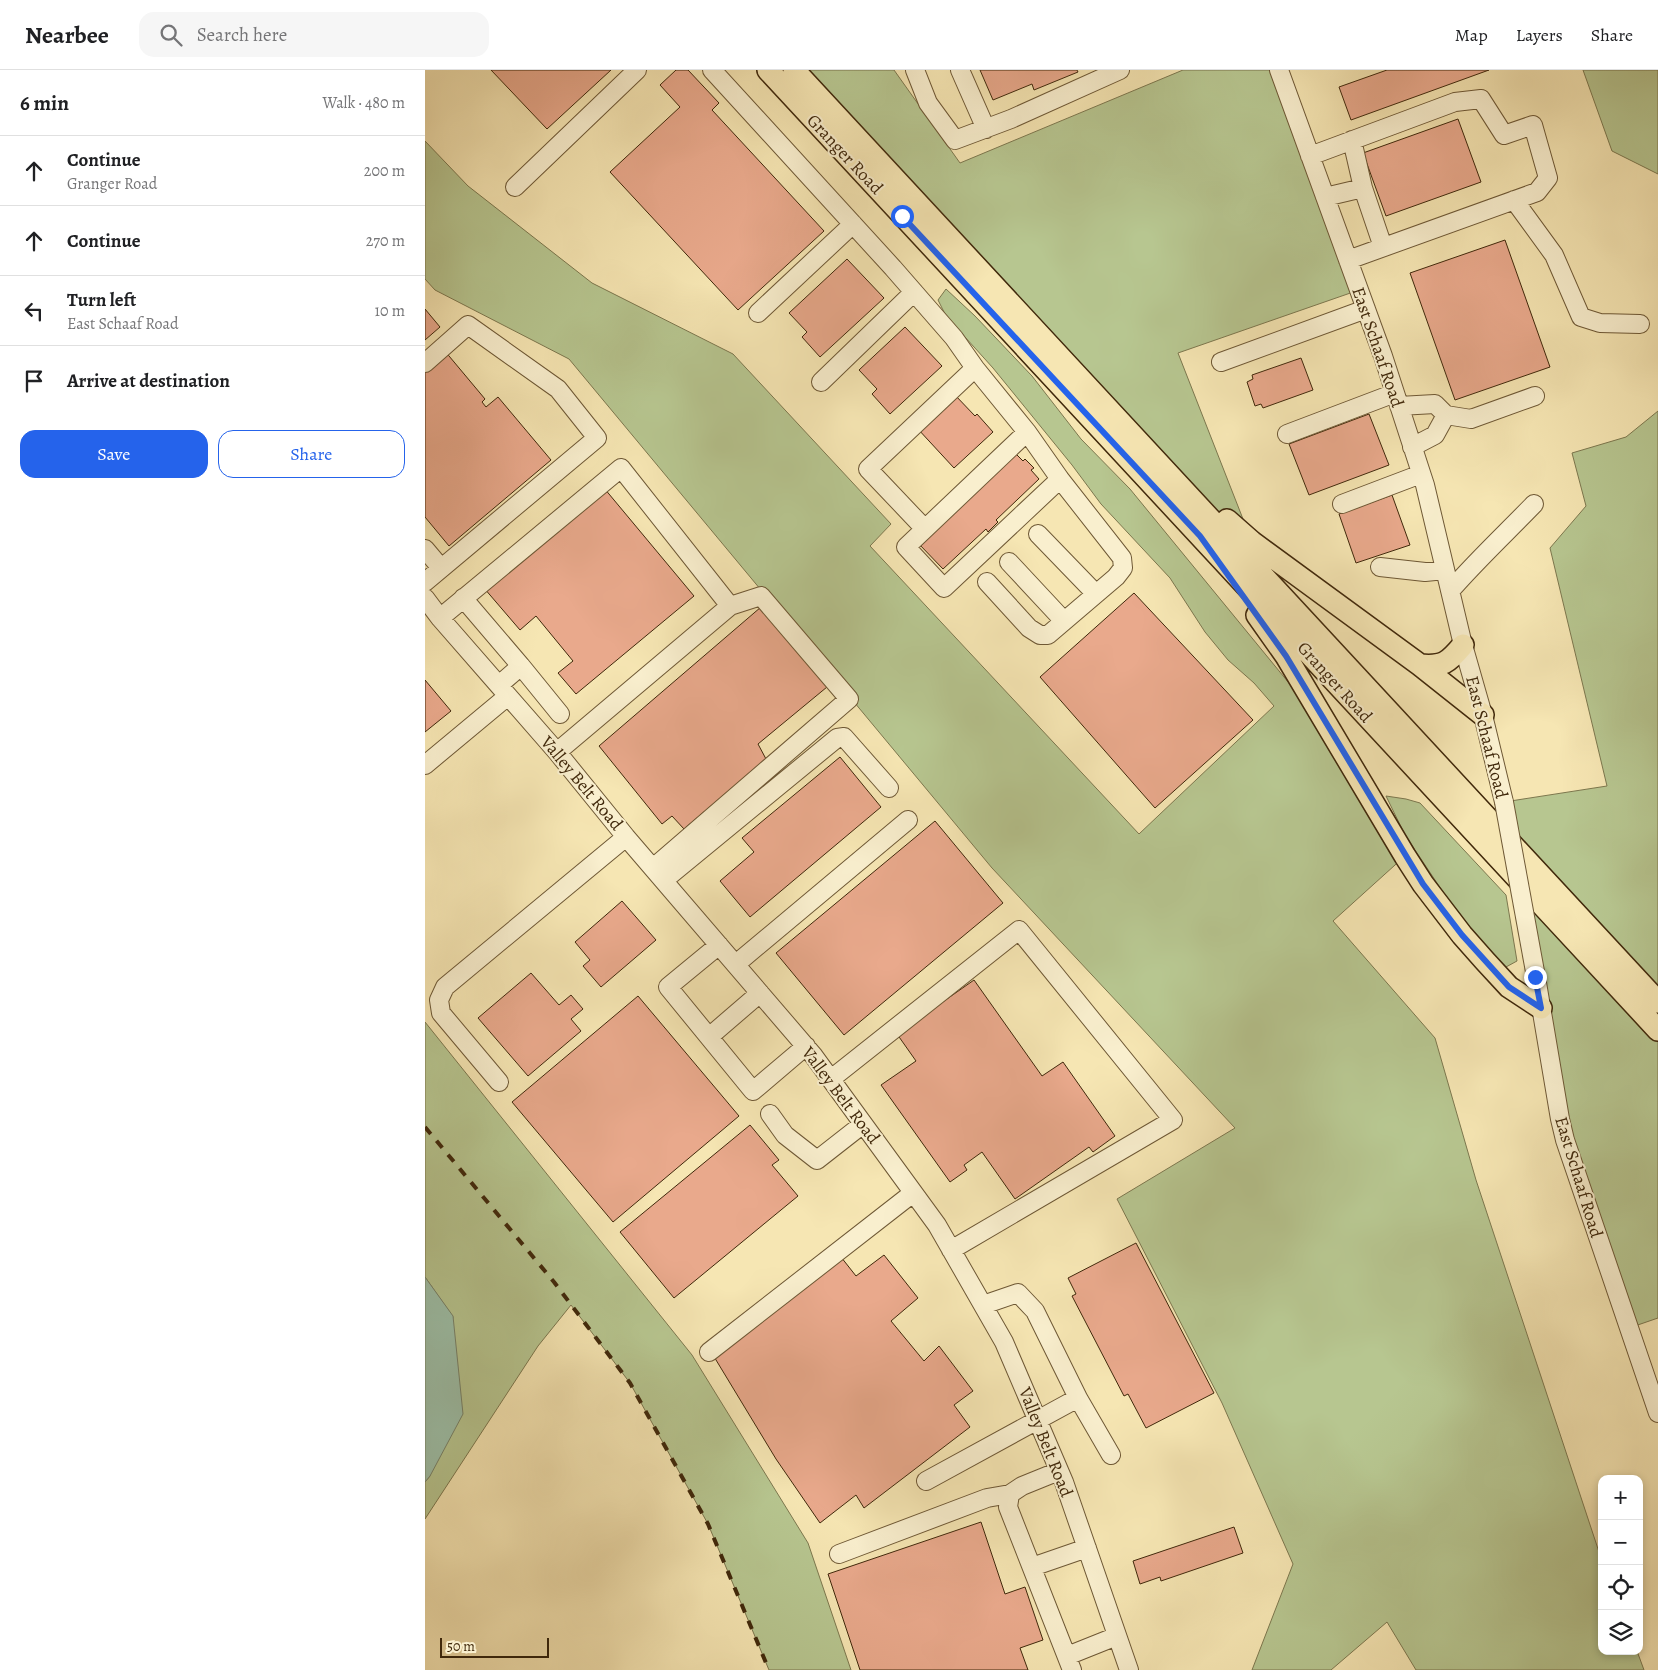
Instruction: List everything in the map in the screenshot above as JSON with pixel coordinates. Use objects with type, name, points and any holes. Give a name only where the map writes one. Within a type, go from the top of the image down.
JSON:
[{"type":"main road","name":"Granger Road","points":[[768,70],[1372,724],[1658,1030]]},
{"type":"main road","name":"Granger Road","points":[[794,70],[1404,731],[1658,1002]]},
{"type":"main road","points":[[1099,399],[1245,536],[1420,665],[1483,715]]},
{"type":"main road","points":[[1200,536],[1286,656],[1423,884],[1462,935],[1509,987],[1541,1008]]},
{"type":"main road","points":[[1420,665],[1437,666],[1442,664],[1448,661],[1463,645]]},
{"type":"street","points":[[515,187],[637,70]]},
{"type":"street","points":[[712,70],[954,338],[975,368],[1027,432],[1060,479],[1122,558],[1123,568],[1116,577],[1048,634],[1040,635],[1029,628],[987,582]]},
{"type":"street","points":[[915,70],[928,103],[955,140],[1120,70]]},
{"type":"street","points":[[960,70],[986,128]]},
{"type":"street","name":"East Schaaf Road","points":[[1279,70],[1366,309],[1421,474],[1463,645],[1505,802],[1559,1119],[1658,1413]]},
{"type":"street","points":[[1310,156],[1455,102],[1481,99],[1504,135],[1533,125],[1548,178],[1537,192],[1348,260]]},
{"type":"street","points":[[1352,140],[1363,188],[1383,247]]},
{"type":"street","points":[[1325,197],[1363,188]]},
{"type":"street","points":[[1514,200],[1553,255],[1581,317],[1600,323],[1640,324]]},
{"type":"street","points":[[758,312],[853,224]]},
{"type":"street","points":[[821,382],[914,292]]},
{"type":"street","points":[[1221,362],[1366,309]]},
{"type":"street","points":[[425,363],[468,325],[558,389],[597,438],[425,582]]},
{"type":"street","points":[[925,529],[869,470],[975,368]]},
{"type":"street","points":[[1287,434],[1397,399],[1435,404],[1446,414],[1471,419],[1535,396]]},
{"type":"street","points":[[1412,447],[1435,435],[1446,414]]},
{"type":"street","points":[[1027,432],[906,547],[944,588],[1060,479]]},
{"type":"street","points":[[440,618],[621,468],[730,606]]},
{"type":"street","points":[[1342,504],[1421,474]]},
{"type":"street","points":[[1450,591],[1534,504]]},
{"type":"street","points":[[1038,534],[1096,594]]},
{"type":"street","points":[[425,550],[441,568]]},
{"type":"street","points":[[1009,562],[1064,621]]},
{"type":"street","points":[[1380,567],[1425,572],[1445,570]]},
{"type":"street","points":[[557,752],[730,606],[761,596],[849,699],[658,874]]},
{"type":"street","name":"Valley Belt Road","points":[[425,598],[440,618],[557,752],[626,837],[806,1046],[937,1225],[1004,1342],[1059,1472],[1129,1670]]},
{"type":"street","points":[[463,598],[560,714]]},
{"type":"street","points":[[425,765],[503,691],[521,666]]},
{"type":"street","points":[[658,874],[837,738],[844,737],[889,788]]},
{"type":"street","points":[[736,964],[908,820]]},
{"type":"street","points":[[499,1082],[441,1013],[439,1000],[445,987],[626,837]]},
{"type":"street","points":[[831,1079],[1019,930],[1173,1120],[951,1250]]},
{"type":"street","points":[[719,945],[669,987],[753,1090],[806,1046]]},
{"type":"street","points":[[709,1037],[761,993]]},
{"type":"street","points":[[770,1114],[785,1135],[817,1160],[863,1124]]},
{"type":"street","points":[[709,1352],[913,1193]]},
{"type":"street","points":[[983,1305],[1018,1292],[1035,1311],[1078,1398],[1111,1455]]},
{"type":"street","points":[[926,1481],[1078,1398]]},
{"type":"street","points":[[839,1554],[987,1498],[1010,1494],[1022,1486],[1059,1472]]},
{"type":"street","points":[[1010,1494],[1009,1507],[1069,1663],[1117,1636]]},
{"type":"street","points":[[1032,1567],[1087,1548]]},
{"type":"shaded area","points":[[794,70],[894,70],[960,163],[1183,70],[1279,70],[1359,290],[1178,353],[1252,542],[1231,525],[1099,399]]},
{"type":"shaded area","points":[[1583,70],[1658,70],[1658,174],[1612,151]]},
{"type":"shaded area","points":[[425,141],[468,186],[592,283],[733,354],[891,524],[870,546],[1139,834],[1274,706],[1254,683],[1228,660],[1205,632],[1170,578],[1101,504],[1072,465],[993,368],[946,316],[938,300],[946,289],[975,316],[1032,376],[1081,439],[1130,489],[1293,688],[1405,856],[1333,921],[1435,1038],[1476,1180],[1598,1549],[1598,1655],[1638,1655],[1644,1670],[1416,1670],[1387,1622],[1331,1670],[1252,1670],[1293,1564],[1222,1403],[1117,1199],[1235,1128],[992,868],[569,359],[435,290],[425,279]]},
{"type":"shaded area","points":[[1658,411],[1658,1002],[1513,848],[1504,802],[1607,786],[1550,548],[1586,506],[1572,453],[1626,437]]},
{"type":"shaded area","points":[[1386,796],[1420,803],[1506,895],[1517,961],[1506,967],[1486,950],[1443,892],[1405,835]]},
{"type":"shaded area","points":[[1519,880],[1658,1030],[1658,1318],[1629,1328],[1565,1140]]},
{"type":"shaded area","points":[[425,1022],[692,1355],[808,1543],[851,1670],[769,1670],[708,1524],[630,1383],[571,1305],[538,1346],[425,1519],[425,1482],[430,1476],[453,1317],[425,1277]]},
{"type":"shaded area","points":[[425,1277],[453,1316],[463,1414],[425,1482]]},
{"type":"building","points":[[491,70],[611,70],[547,129]]},
{"type":"building","points":[[676,70],[688,70],[719,103],[712,110],[824,231],[738,310],[610,172],[680,107],[660,85]]},
{"type":"building","points":[[980,70],[1077,70],[1078,72],[1034,90],[1032,84],[993,100]]},
{"type":"building","points":[[1387,70],[1489,70],[1351,120],[1339,87]]},
{"type":"building","points":[[1458,119],[1481,182],[1386,216],[1363,153]]},
{"type":"building","points":[[1505,240],[1550,367],[1455,400],[1410,273]]},
{"type":"building","points":[[847,259],[884,298],[820,357],[802,337],[807,332],[789,313]]},
{"type":"building","points":[[425,309],[440,327],[425,340]]},
{"type":"building","points":[[905,327],[942,366],[890,414],[872,394],[877,389],[859,370]]},
{"type":"building","points":[[444,350],[485,399],[482,402],[486,407],[498,397],[551,460],[449,546],[425,517],[425,366]]},
{"type":"building","points":[[1301,358],[1313,390],[1263,408],[1261,404],[1255,406],[1247,382],[1253,379],[1252,375]]},
{"type":"building","points":[[954,394],[975,416],[977,414],[993,432],[954,468],[917,428]]},
{"type":"building","points":[[1369,414],[1389,465],[1309,495],[1289,444]]},
{"type":"building","points":[[1014,452],[1034,468],[1031,470],[1039,479],[996,520],[998,522],[988,532],[986,529],[943,569],[918,543]]},
{"type":"building","points":[[604,488],[694,596],[576,694],[558,673],[573,661],[536,616],[520,630],[484,588]]},
{"type":"building","points":[[1392,495],[1410,545],[1356,563],[1339,514]]},
{"type":"building","points":[[1134,593],[1253,720],[1155,808],[1040,677]]},
{"type":"building","points":[[761,607],[827,687],[758,744],[766,759],[684,829],[672,816],[662,824],[599,746]]},
{"type":"building","points":[[425,680],[451,711],[425,732]]},
{"type":"building","points":[[840,757],[881,807],[750,917],[720,881],[754,852],[742,838]]},
{"type":"building","points":[[935,821],[1003,903],[844,1035],[776,953]]},
{"type":"building","points":[[622,901],[656,940],[601,987],[583,966],[590,960],[575,942]]},
{"type":"building","points":[[531,973],[559,1005],[571,995],[583,1009],[571,1019],[581,1031],[528,1076],[478,1018]]},
{"type":"building","points":[[974,980],[1042,1076],[1063,1062],[1115,1136],[1093,1152],[1089,1147],[1015,1199],[982,1152],[964,1165],[967,1170],[950,1182],[881,1085],[916,1061],[897,1034]]},
{"type":"building","points":[[638,996],[739,1116],[613,1222],[512,1102]]},
{"type":"building","points":[[750,1125],[779,1160],[772,1165],[798,1196],[674,1298],[620,1232]]},
{"type":"building","points":[[1136,1243],[1214,1393],[1146,1428],[1128,1394],[1124,1396],[1072,1296],[1076,1294],[1068,1278]]},
{"type":"building","points":[[884,1255],[918,1298],[891,1321],[924,1361],[939,1346],[973,1391],[954,1405],[970,1427],[864,1508],[856,1495],[820,1523],[776,1459],[713,1355],[841,1257],[856,1276]]},
{"type":"building","points":[[981,1522],[1005,1594],[1025,1587],[1043,1640],[1020,1648],[1028,1670],[860,1670],[828,1574]]},
{"type":"building","points":[[1234,1527],[1243,1553],[1161,1581],[1160,1577],[1140,1584],[1133,1561]]},
{"type":"railway","points":[[425,1127],[554,1282],[630,1383],[708,1524],[769,1670]]},
{"type":"route","points":[[902,216],[1200,536],[1286,656],[1423,884],[1462,935],[1509,987],[1541,1008],[1535,977]]}]
